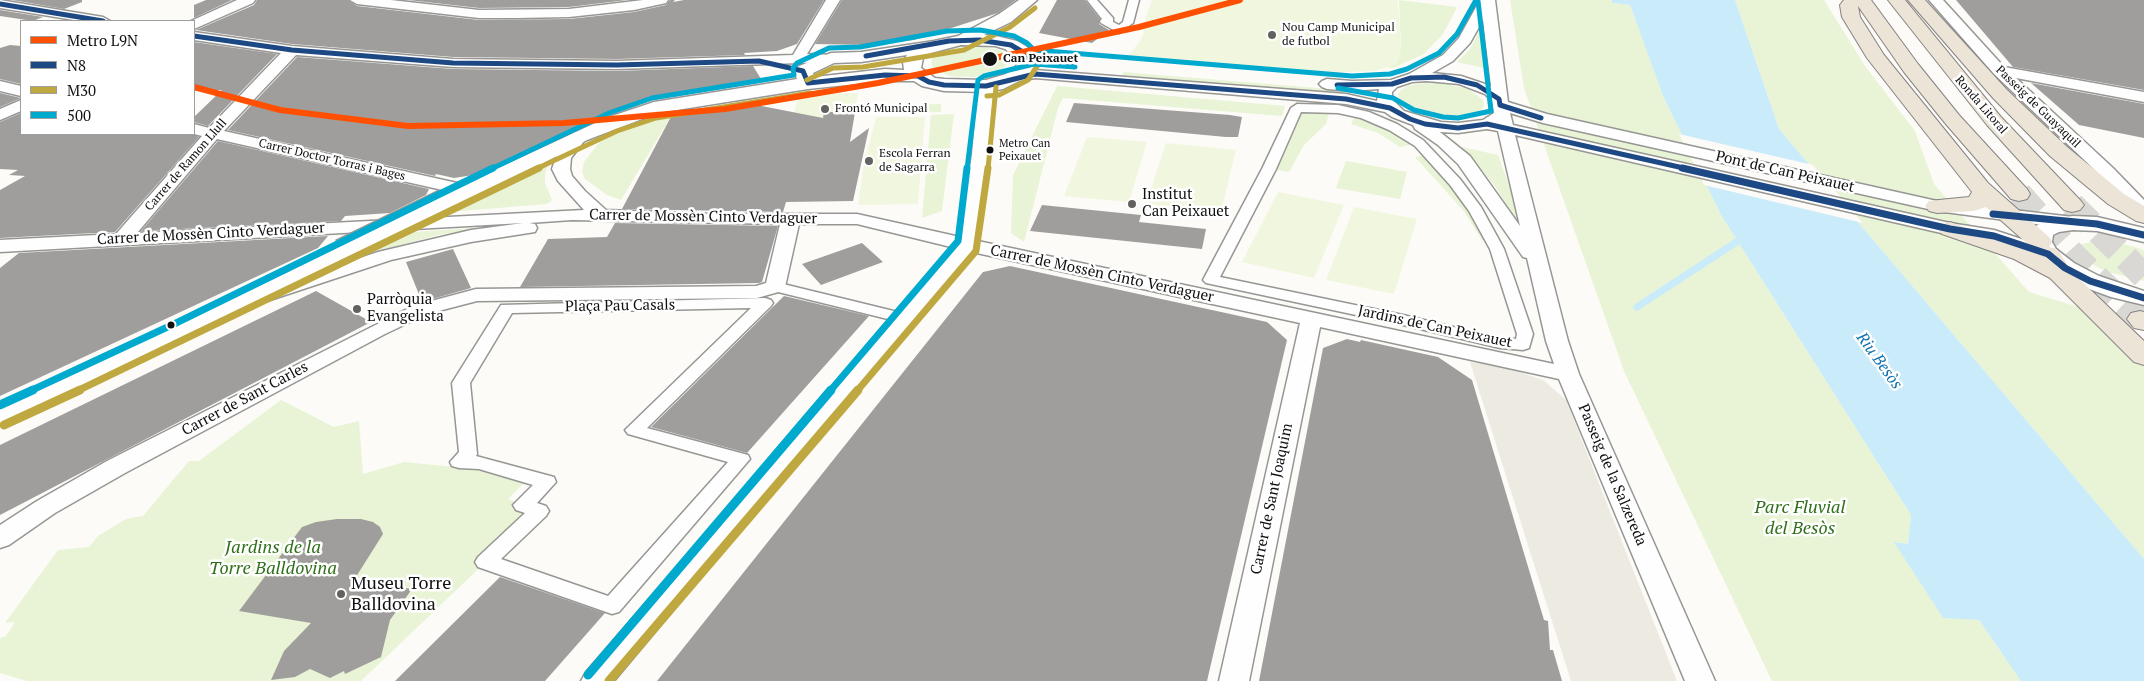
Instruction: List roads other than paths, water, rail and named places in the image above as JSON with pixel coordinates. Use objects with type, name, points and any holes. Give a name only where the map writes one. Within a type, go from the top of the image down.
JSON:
[{"type":"highway","points":[[1852,0],[1849,5],[1851,17],[1876,58],[1990,206],[2144,356]]},
{"type":"highway","points":[[1862,0],[1911,68],[1952,119],[2019,194]]},
{"type":"highway","name":"Ronda Litoral","points":[[1896,0],[1983,109],[2072,214]]},
{"type":"highway","points":[[1916,0],[2000,94],[2058,151],[2116,199],[2144,216]]},
{"type":"highway","points":[[1937,206],[1990,206]]},
{"type":"highway","points":[[1950,229],[2032,248]]},
{"type":"street","points":[[195,25],[248,0]]},
{"type":"street","points":[[357,0],[479,14],[569,13],[634,6],[661,0]]},
{"type":"street","points":[[803,71],[805,44],[833,0]]},
{"type":"street","points":[[961,40],[1005,18],[1029,0]]},
{"type":"street","points":[[938,45],[921,52],[912,62],[912,69],[918,76],[929,82],[944,86],[986,86],[996,85],[1013,78],[1021,73],[1025,56],[1015,36],[1034,0]]},
{"type":"street","points":[[1092,0],[1109,20],[1105,21],[1119,30],[1128,23],[1132,16],[1134,0]]},
{"type":"street","name":"Passeig de la Salzereda","points":[[1411,78],[1445,61],[1465,40],[1487,0]]},
{"type":"street","name":"Passeig de la Salzereda","points":[[1487,0],[1502,111],[1557,341],[1568,374],[1700,681]]},
{"type":"street","name":"Passeig de Guayaquil","points":[[1936,0],[1999,70],[2107,172],[2144,210]]},
{"type":"street","points":[[4,6],[96,20]]},
{"type":"street","points":[[195,36],[292,50],[453,63],[617,66],[759,61],[803,71],[918,76]]},
{"type":"street","points":[[0,416],[580,136],[654,108],[803,71],[832,58],[861,57],[961,40],[996,41],[1011,45],[1025,56],[1352,86],[1392,84],[1411,78],[1444,77],[1461,80],[1490,91],[1502,111]]},
{"type":"street","name":"Carrer de Ramon Llull","points":[[122,239],[213,133],[292,50]]},
{"type":"street","points":[[1999,70],[2144,97]]},
{"type":"street","points":[[1013,78],[1035,74],[1346,99],[1390,108],[1410,119]]},
{"type":"street","points":[[1390,108],[1384,99],[1385,91],[1392,84]]},
{"type":"street","points":[[0,86],[20,91]]},
{"type":"street","points":[[596,681],[904,318],[968,246],[980,154],[986,86]]},
{"type":"street","points":[[0,115],[20,105]]},
{"type":"street","name":"Jardins de Can Peixauet","points":[[1297,108],[1338,109],[1365,115],[1393,126],[1419,143],[1455,182],[1476,210],[1497,249],[1525,334],[1523,345],[1500,343],[1403,320],[1211,280],[1269,169],[1297,108]]},
{"type":"street","name":"Pont de Can Peixauet","points":[[1502,111],[1538,117],[1937,206]]},
{"type":"street","name":"Pont de Can Peixauet","points":[[1410,119],[1442,127],[1458,128],[1487,124],[1502,111]]},
{"type":"street","name":"Pont de Can Peixauet","points":[[1502,111],[1541,135],[1950,229]]},
{"type":"street","name":"Passeig de la Salzereda","points":[[1410,119],[1444,142],[1464,160],[1538,265]]},
{"type":"street","name":"Carrer Doctor Torras i Bages","points":[[195,129],[469,191]]},
{"type":"street","points":[[580,136],[563,158],[561,169],[564,177],[579,195],[601,216]]},
{"type":"street","points":[[1990,206],[2072,214],[2098,224],[2144,235]]},
{"type":"street","name":"Carrer de Mossèn Cinto Verdaguer","points":[[227,308],[385,256],[471,236],[521,229],[572,214]]},
{"type":"street","name":"Carrer de Mossèn Cinto Verdaguer","points":[[0,246],[572,214],[857,219],[968,246],[1568,374]]},
{"type":"street","points":[[2072,214],[2042,232],[2032,248],[2090,281],[2120,292],[2143,313]]},
{"type":"street","points":[[790,219],[775,287],[904,318]]},
{"type":"street","name":"Carrer de Sant Carles","points":[[0,538],[46,507],[116,467],[378,330],[420,310],[476,295],[757,292],[775,287]]},
{"type":"street","name":"Plaça Pau Casals","points":[[765,303],[634,430],[741,459],[612,606],[485,562],[539,510],[523,505],[547,482],[479,463],[459,462],[468,454],[461,383],[507,308],[765,303]]},
{"type":"street","name":"Carrer de Sant Joaquim","points":[[1234,681],[1311,318]]},
{"type":"water","name":"Riu Besòs","points":[[1612,0],[1735,0],[1779,129],[2144,559],[2144,681],[2021,681],[1979,620],[1943,618],[1894,542],[1908,544],[1911,515],[1721,215],[1663,96],[1630,5],[1612,3]]},
{"type":"waterway","points":[[1637,307],[1738,241],[1748,237]]},
{"type":"tunnel","points":[[2019,194],[2074,256],[2140,319]]},
{"type":"tunnel","points":[[2072,205],[2144,276]]},
{"type":"metro line","name":"L9N","points":[[195,87],[280,110],[408,126],[564,123],[725,109],[878,83],[1139,27],[1240,0]]},
{"type":"place","name":"Nou Camp Municipal de futbol","points":[[1272,35]]},
{"type":"place","name":"Can Peixauet","points":[[990,59]]},
{"type":"place","name":"Frontó Municipal","points":[[825,109]]},
{"type":"place","name":"Metro Can Peixauet","points":[[990,150]]},
{"type":"place","name":"Escola Ferran de Sagarra","points":[[869,161]]},
{"type":"place","name":"Institut Can Peixauet","points":[[1132,204]]},
{"type":"place","name":"Parròquia Evangelista","points":[[357,309]]},
{"type":"place","name":"Museu Torre Balldovina","points":[[341,594]]},
{"type":"park label","name":"Parc Fluvial del Besòs","points":[[1800,518]]},
{"type":"park label","name":"Jardins de la Torre Balldovina","points":[[273,558]]}]
